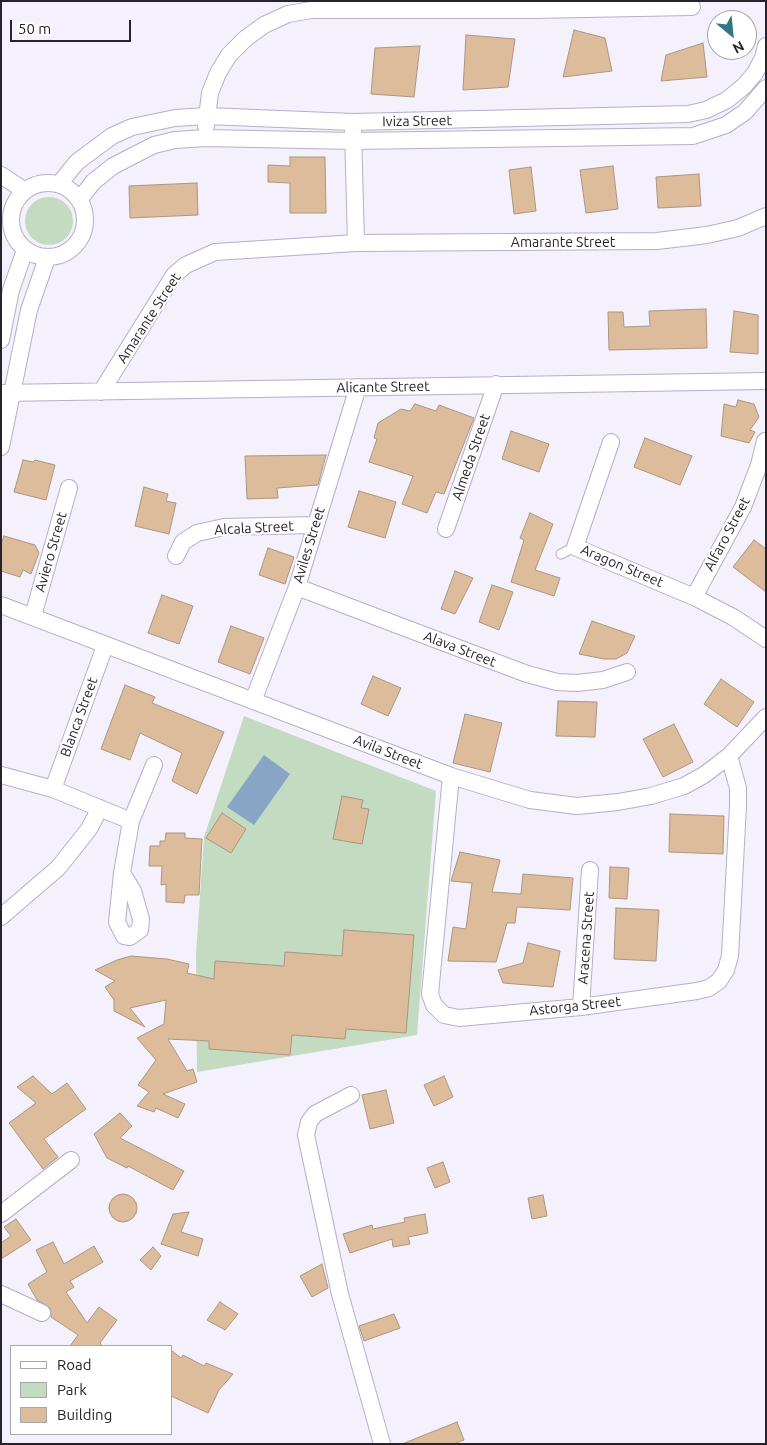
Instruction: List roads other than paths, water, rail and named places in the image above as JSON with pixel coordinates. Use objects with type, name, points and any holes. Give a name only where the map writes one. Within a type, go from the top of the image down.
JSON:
[{"type":"street","points":[[206,138],[206,116],[210,93],[218,73],[230,55],[245,39],[264,25],[288,14],[311,10],[536,6],[692,7]]},
{"type":"street","name":"Iviza Street","points":[[59,184],[76,162],[94,148],[132,127],[152,121],[206,116],[353,122],[688,114],[706,110],[727,100],[744,86],[755,73],[763,58],[766,46]]},
{"type":"street","name":"Iviza Street","points":[[80,199],[93,182],[113,166],[133,154],[154,145],[174,140],[206,138],[353,141],[693,136],[726,125],[745,112],[766,88]]},
{"type":"street","points":[[353,122],[356,243]]},
{"type":"street","points":[[1,175],[25,191]]},
{"type":"street","points":[[41,184],[59,184],[70,190],[80,199],[85,210],[84,233],[70,252],[47,258],[35,256],[24,250],[14,235],[7,205],[25,191],[41,184]]},
{"type":"street","name":"Amarante Street","points":[[101,392],[174,275],[186,265],[215,252],[356,243],[657,241],[738,228],[766,216]]},
{"type":"street","points":[[1,340],[11,290],[24,250]]},
{"type":"street","points":[[1,447],[7,393],[29,310],[47,258]]},
{"type":"street","name":"Alicante Street","points":[[7,393],[766,381]]},
{"type":"street","name":"Almeda Street","points":[[446,529],[496,384]]},
{"type":"street","name":"Aviles Street","points":[[253,701],[297,586],[314,525],[358,387]]},
{"type":"street","name":"Alfaro Street","points":[[694,597],[742,507],[759,465],[765,441]]},
{"type":"street","name":"Aragon Street","points":[[611,442],[568,550],[694,597],[733,617],[766,639]]},
{"type":"street","name":"Aviero Street","points":[[33,616],[70,488]]},
{"type":"street","name":"Alcala Street","points":[[176,556],[183,542],[197,533],[224,527],[314,525]]},
{"type":"street","name":"Alava Street","points":[[297,586],[527,674],[557,682],[577,683],[603,680],[627,672]]},
{"type":"street","name":"Avila Street","points":[[1,605],[452,776],[530,800],[577,806],[651,796],[684,786],[704,775],[729,756],[766,717]]},
{"type":"street","name":"Blanca Street","points":[[53,789],[105,646]]},
{"type":"street","name":"Astorga Street","points":[[452,776],[430,994],[434,1005],[444,1015],[459,1018],[581,1007],[709,988],[719,981],[726,970],[730,956],[738,806],[738,788],[729,756]]},
{"type":"street","points":[[122,874],[131,821],[154,765]]},
{"type":"street","points":[[1,775],[53,789],[131,821]]},
{"type":"street","points":[[1,917],[58,868],[89,829],[100,808]]},
{"type":"street","name":"Aracena Street","points":[[581,1007],[590,870]]},
{"type":"street","points":[[351,1095],[316,1114],[309,1122],[306,1134],[345,1314],[382,1444]]},
{"type":"street","points":[[1,1214],[72,1160]]},
{"type":"street","points":[[1,1294],[42,1313]]},
{"type":"water","points":[[264,755],[290,774],[254,825],[227,807]]}]
